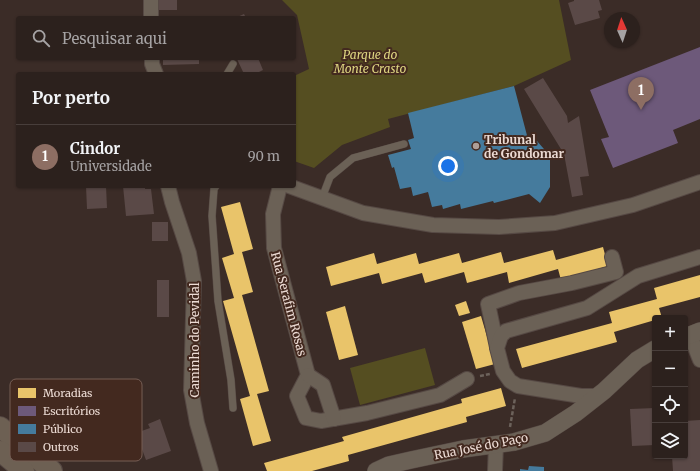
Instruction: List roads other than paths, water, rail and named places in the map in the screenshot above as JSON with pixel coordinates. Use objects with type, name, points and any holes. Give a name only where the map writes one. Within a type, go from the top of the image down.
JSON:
[{"type":"main road","points":[[0,427],[10,435]]},
{"type":"main road","points":[[0,451],[10,459]]},
{"type":"main road","points":[[12,461],[24,471]]},
{"type":"main road","points":[[40,461],[52,471]]},
{"type":"street","points":[[151,0],[151,16]]},
{"type":"street","points":[[152,60],[155,72]]},
{"type":"street","points":[[294,188],[363,213],[433,225],[499,228],[555,223],[633,205],[700,182]]},
{"type":"street","name":"Caminho do Pevidal","points":[[168,188],[189,253],[194,281],[191,390],[197,423],[211,471]]},
{"type":"street","name":"Rua Serafim Rosas","points":[[280,188],[274,214],[274,248],[308,375]]},
{"type":"street","points":[[597,396],[581,396],[518,386],[510,382],[503,371],[488,304],[519,293],[572,283],[616,272],[612,257]]},
{"type":"street","points":[[497,348],[500,336],[506,332],[587,308],[638,276],[700,257]]},
{"type":"street","points":[[692,334],[700,360]]},
{"type":"street","name":"Rua José do Paço","points":[[376,471],[389,465],[411,460],[463,449],[514,442],[545,433],[576,413],[604,391],[637,360],[652,351]]},
{"type":"street","points":[[334,419],[323,385],[308,375],[297,396],[306,418],[321,422],[367,413],[440,395],[467,379]]},
{"type":"street","points":[[495,471],[496,445]]},
{"type":"lane","points":[[228,72],[233,64]]},
{"type":"lane","points":[[322,198],[330,177],[353,158],[404,144]]},
{"type":"lane","points":[[215,188],[212,216],[218,301],[231,380],[233,408]]},
{"type":"place","name":"Cindor","points":[[641,110]]},
{"type":"place","name":"Tribunal de Gondomar","points":[[476,146]]},
{"type":"park label","name":"Parque do Monte Crasto","points":[[370,61]]}]
